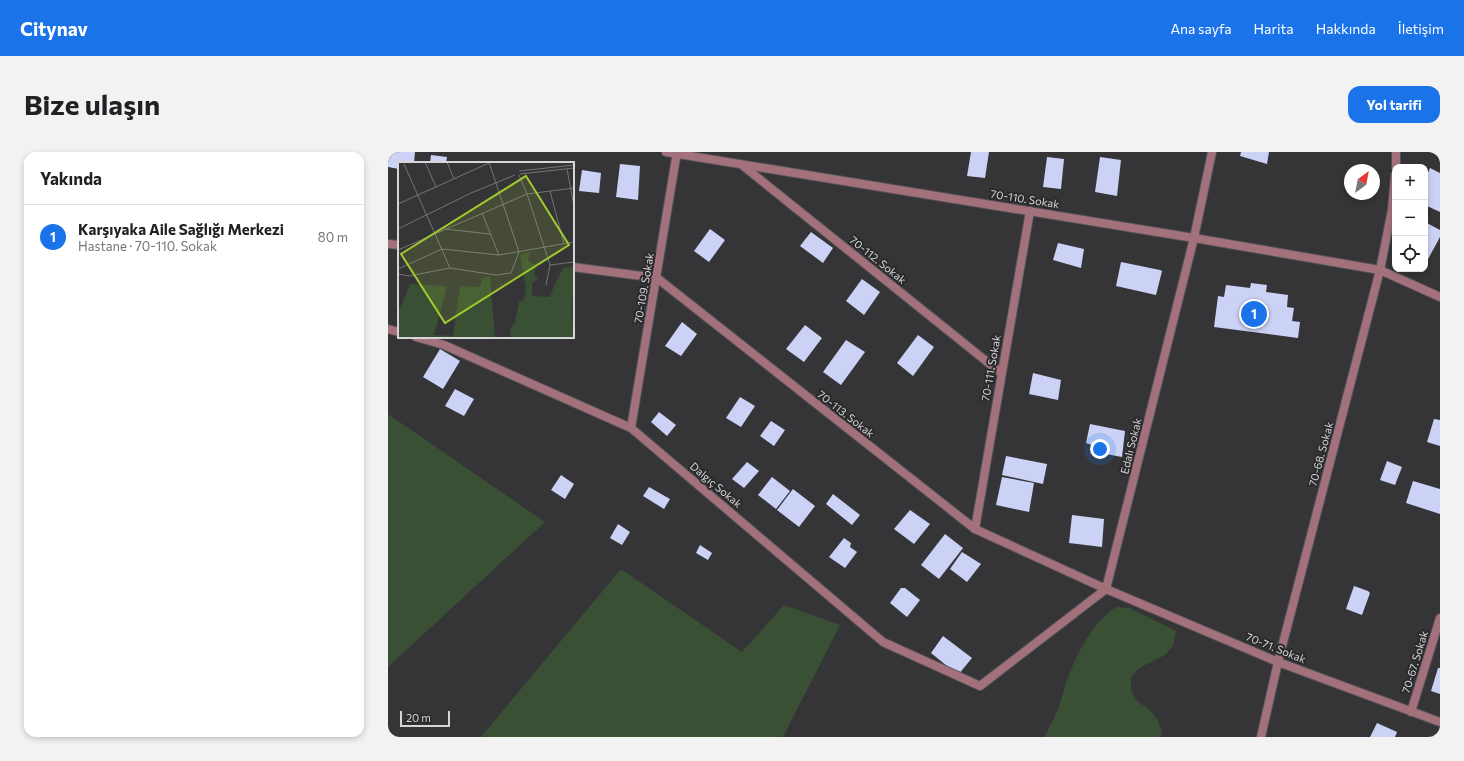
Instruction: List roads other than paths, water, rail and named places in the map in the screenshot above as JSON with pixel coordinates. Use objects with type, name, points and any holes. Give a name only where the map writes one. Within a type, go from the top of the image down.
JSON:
[{"type":"street","name":"70-110. Sokak","points":[[666,152],[1194,238],[1380,270],[1440,297]]},
{"type":"street","name":"Edalı Sokak","points":[[1106,589],[1194,238],[1212,152]]},
{"type":"street","points":[[1396,152],[1396,164]]},
{"type":"street","name":"70-109. Sokak","points":[[631,428],[677,153]]},
{"type":"street","name":"70-112. Sokak","points":[[742,164],[1001,373]]},
{"type":"street","name":"70-68. Sokak","points":[[1261,737],[1278,662],[1380,270],[1393,200]]},
{"type":"street","name":"70-111. Sokak","points":[[975,529],[1030,211]]},
{"type":"street","points":[[388,244],[398,245]]},
{"type":"street","points":[[574,268],[657,278]]},
{"type":"street","name":"70-113. Sokak","points":[[657,278],[975,529],[1106,589]]},
{"type":"street","points":[[388,329],[398,332]]},
{"type":"street","name":"Dalgıç Sokak","points":[[420,338],[444,345],[631,428],[883,642],[980,686],[1106,589]]},
{"type":"street","name":"70-71. Sokak","points":[[1106,589],[1278,662],[1440,722]]},
{"type":"street","name":"70-67. Sokak","points":[[1411,712],[1440,618]]},
{"type":"place","name":"Karşıyaka Aile Sağlığı Merkezi","points":[[1254,314]]}]
